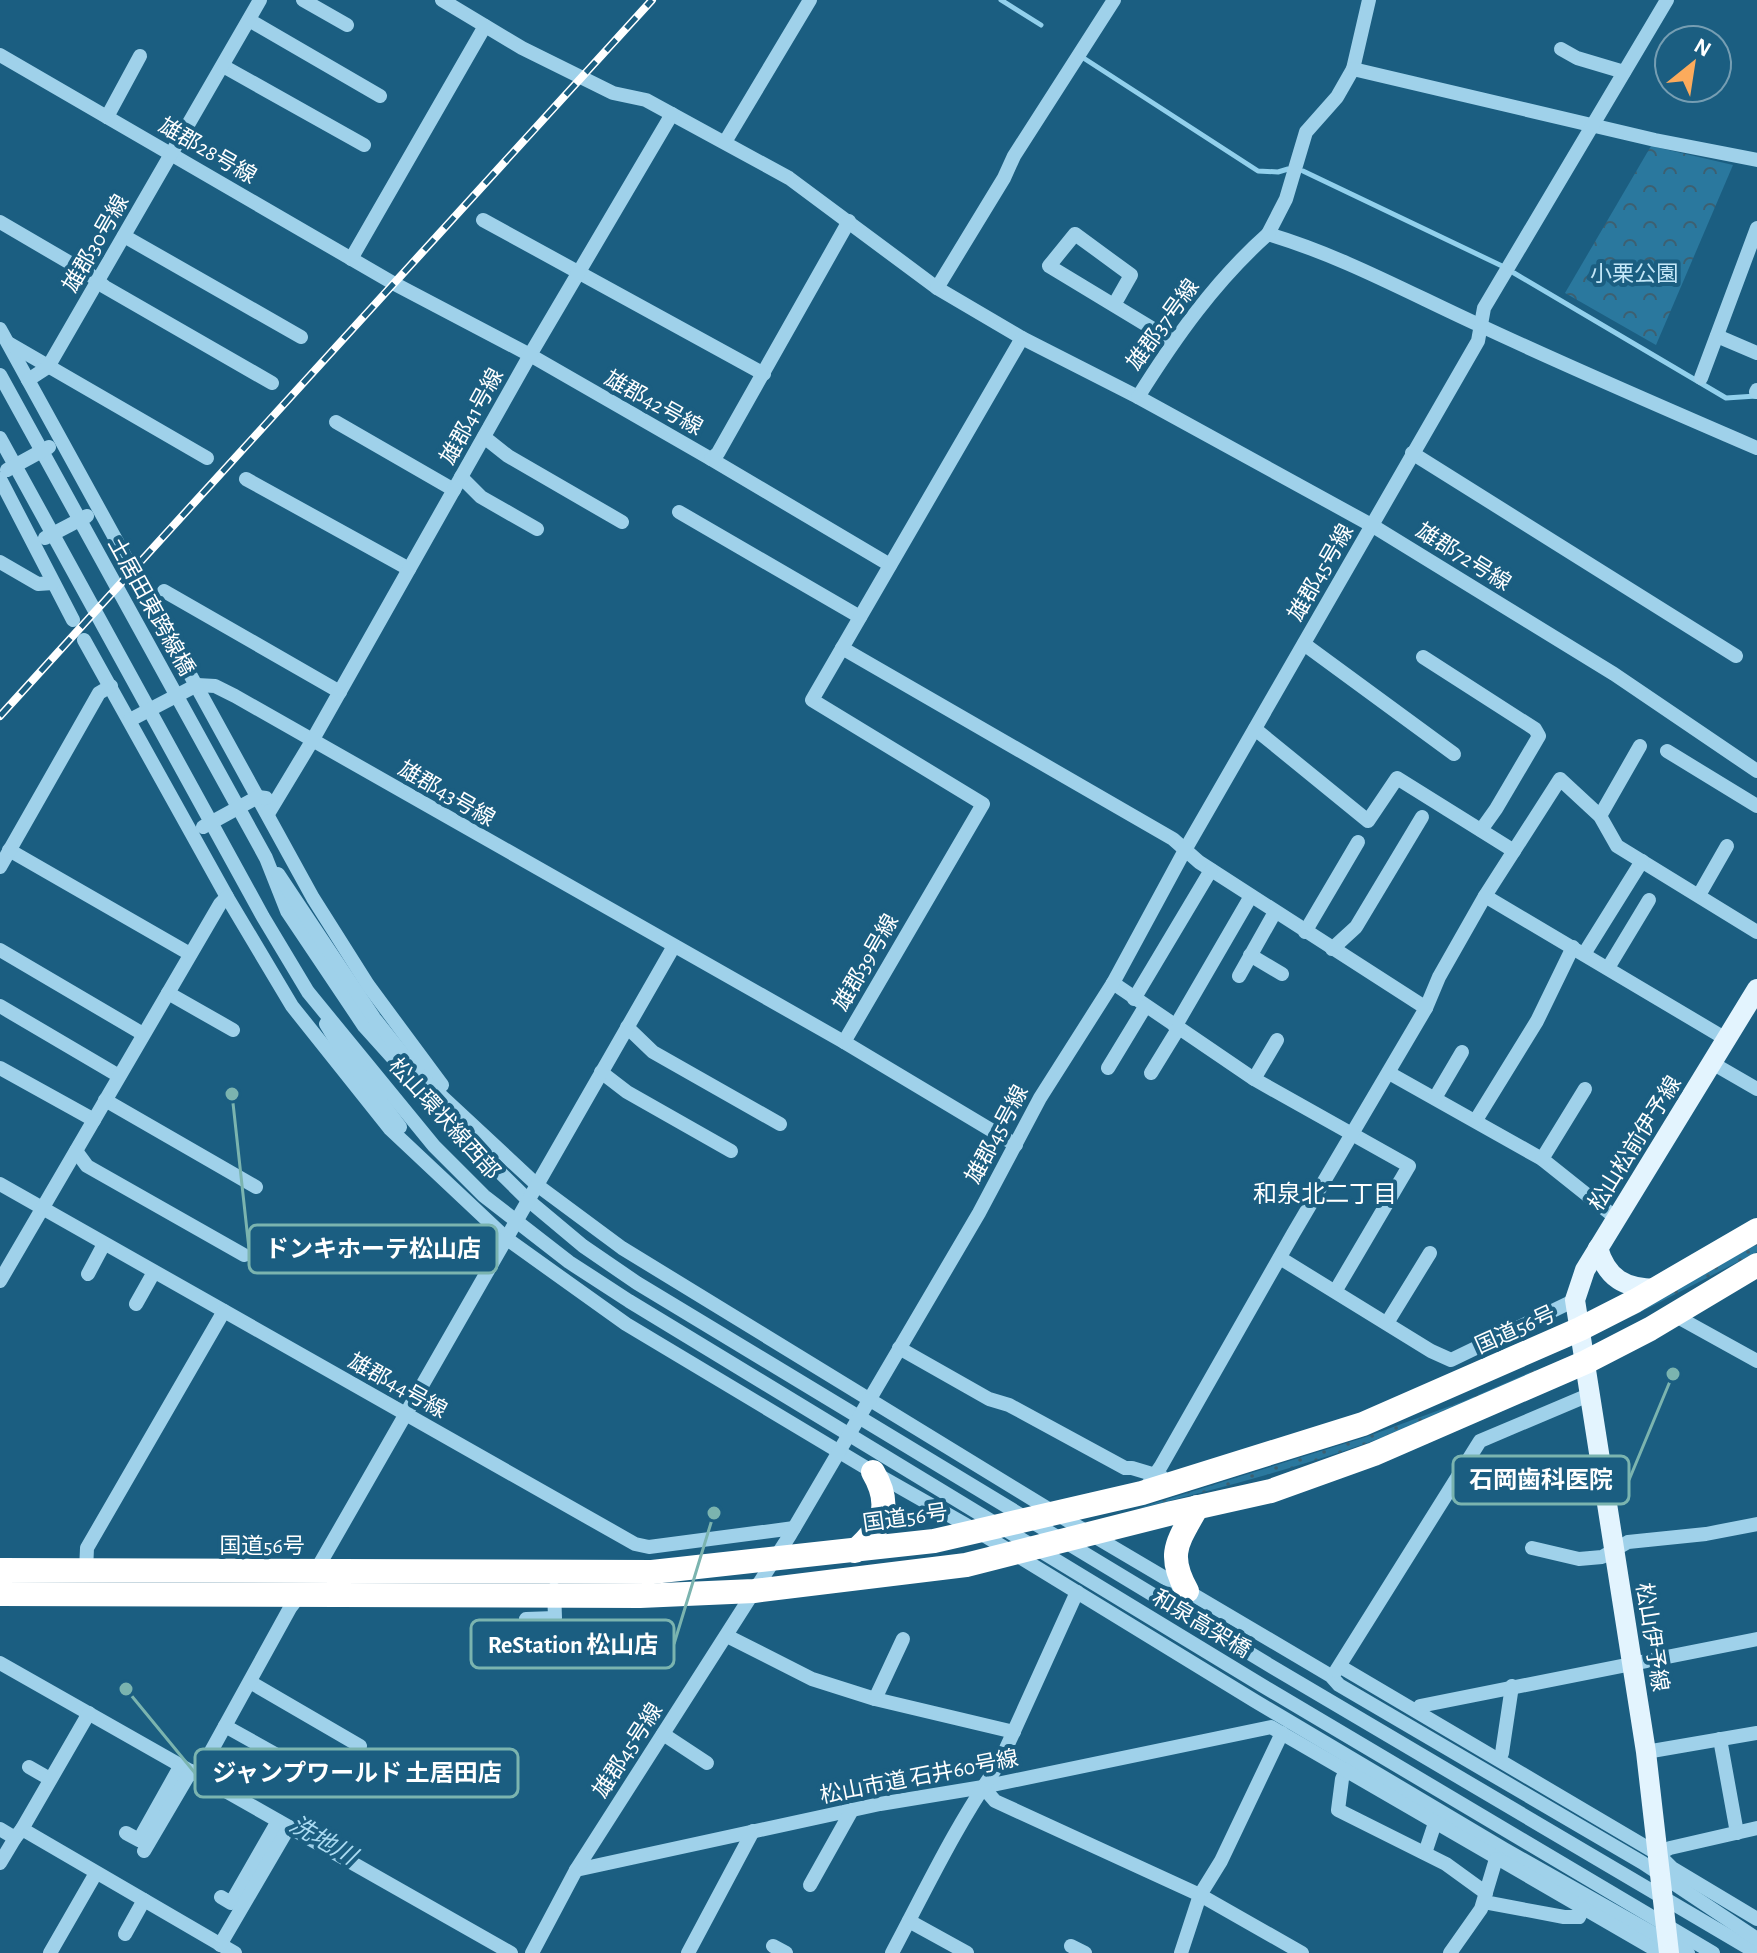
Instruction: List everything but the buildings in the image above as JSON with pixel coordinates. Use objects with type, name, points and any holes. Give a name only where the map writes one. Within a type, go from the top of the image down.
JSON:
[{"type":"highway","name":"国道56号","points":[[0,1594],[300,1596],[554,1584],[928,1542],[1055,1513],[1148,1485],[1185,1480],[1363,1424],[1580,1329],[1757,1230]]},
{"type":"highway","name":"国道56号","points":[[0,1570],[316,1571],[754,1591],[966,1565],[1271,1491],[1374,1454],[1586,1362],[1674,1315],[1757,1265]]},
{"type":"highway","points":[[855,1551],[878,1526],[884,1511],[885,1500],[873,1472]]},
{"type":"highway","points":[[1187,1591],[1175,1568],[1175,1548],[1197,1507]]},
{"type":"main road","name":"松山松前伊予線","points":[[1575,1300],[1581,1277],[1757,989]]},
{"type":"main road","points":[[1598,1248],[1602,1262],[1620,1283],[1656,1289]]},
{"type":"main road","points":[[1575,1300],[1580,1329]]},
{"type":"main road","name":"松山伊予線","points":[[1580,1329],[1646,1752],[1669,1953]]},
{"type":"street","name":"雄郡30号線","points":[[28,380],[48,367],[260,0]]},
{"type":"street","points":[[303,0],[347,25]]},
{"type":"street","name":"雄郡37号線","points":[[442,0],[522,48],[613,93],[646,100],[789,178],[937,288],[1022,338],[1138,397],[1173,341],[1214,288],[1268,234],[1286,199],[1306,132],[1337,97],[1353,69],[1369,0]]},
{"type":"street","points":[[725,142],[810,0]]},
{"type":"street","points":[[937,288],[1004,178],[1014,156],[1114,0]]},
{"type":"street","name":"雄郡45号線","points":[[532,1953],[576,1870],[776,1559],[979,1213],[1067,1052],[1113,983],[1185,850],[1478,341],[1484,308],[1667,0]]},
{"type":"street","points":[[249,20],[380,96]]},
{"type":"street","points":[[351,259],[485,26]]},
{"type":"street","points":[[1561,49],[1577,58],[1624,72]]},
{"type":"street","name":"雄郡28号線","points":[[0,55],[393,283]]},
{"type":"street","points":[[107,117],[140,56]]},
{"type":"street","points":[[223,66],[364,145]]},
{"type":"street","points":[[1353,69],[1757,160]]},
{"type":"street","name":"雄郡41号線","points":[[268,814],[530,355],[672,114]]},
{"type":"street","points":[[483,220],[764,374]]},
{"type":"street","points":[[711,459],[718,453],[764,374],[849,221]]},
{"type":"street","points":[[0,222],[272,383]]},
{"type":"street","points":[[1701,378],[1757,228]]},
{"type":"street","points":[[1114,305],[1131,275],[1075,234],[1049,266],[1173,341]]},
{"type":"street","points":[[1268,234],[1312,247],[1355,265],[1481,326],[1757,448]]},
{"type":"street","points":[[124,236],[301,337]]},
{"type":"street","name":"雄郡42号線","points":[[393,283],[530,355],[890,565]]},
{"type":"street","points":[[4,335],[48,367],[207,458]]},
{"type":"street","points":[[4,335],[313,898],[368,985],[434,1076],[480,1132]]},
{"type":"street","points":[[1717,336],[1757,353]]},
{"type":"street","name":"雄郡39号線","points":[[674,946],[844,1042],[983,804],[812,700],[1022,338]]},
{"type":"street","name":"土居田東跨線橋","points":[[0,375],[266,858]]},
{"type":"street","name":"雄郡72号線","points":[[1138,397],[1373,526],[1614,674],[1757,771]]},
{"type":"street","points":[[336,422],[537,529]]},
{"type":"street","points":[[484,437],[508,456],[622,522]]},
{"type":"street","name":"松山環状線西部","points":[[0,438],[239,874],[308,992],[434,1146],[484,1196],[569,1262],[761,1382]]},
{"type":"street","points":[[61,440],[0,476],[73,620]]},
{"type":"street","points":[[1412,453],[1736,656]]},
{"type":"street","points":[[246,479],[409,569]]},
{"type":"street","points":[[34,544],[98,510]]},
{"type":"street","points":[[679,512],[860,617]]},
{"type":"street","points":[[0,562],[38,584],[53,583]]},
{"type":"street","points":[[164,591],[340,692]]},
{"type":"street","points":[[84,640],[227,897],[292,1006],[390,1129],[507,1239],[626,1324],[977,1531],[1500,1854],[1516,1871],[1661,1953]]},
{"type":"street","points":[[1304,644],[1454,754]]},
{"type":"street","points":[[842,648],[1173,839],[1211,870],[1426,1008]]},
{"type":"street","points":[[1423,657],[1535,729],[1539,736],[1481,830]]},
{"type":"street","points":[[130,720],[197,685]]},
{"type":"street","name":"雄郡43号線","points":[[197,685],[215,686],[674,946]]},
{"type":"street","points":[[0,867],[99,693],[111,686]]},
{"type":"street","points":[[1255,729],[1368,821],[1397,778],[1514,851]]},
{"type":"street","points":[[1600,816],[1640,746]]},
{"type":"street","points":[[1667,751],[1757,806]]},
{"type":"street","points":[[1132,1468],[1148,1485],[1167,1456],[1426,1008],[1439,977],[1485,896],[1560,779],[1600,816],[1617,846],[1757,932]]},
{"type":"street","points":[[192,833],[258,797],[277,799]]},
{"type":"street","points":[[1332,949],[1356,927],[1422,817]]},
{"type":"street","points":[[1305,932],[1358,842]]},
{"type":"street","points":[[1699,895],[1727,846]]},
{"type":"street","points":[[9,850],[190,954]]},
{"type":"street","points":[[266,858],[374,1018],[421,1077],[537,1185],[622,1248],[1090,1534],[1336,1672],[1417,1711],[1658,1854],[1672,1868],[1757,1919]]},
{"type":"street","name":"松山環状線西部","points":[[266,858],[287,911],[364,1026],[464,1137],[528,1200],[583,1246],[626,1276],[773,1366]]},
{"type":"street","points":[[1476,1120],[1579,951],[1642,861]]},
{"type":"street","points":[[1108,1068],[1211,870]]},
{"type":"street","points":[[1151,1073],[1251,896]]},
{"type":"street","points":[[1485,896],[1726,1039]]},
{"type":"street","points":[[0,1281],[190,954],[227,897]]},
{"type":"street","points":[[1608,968],[1649,900]]},
{"type":"street","points":[[1239,976],[1275,912]]},
{"type":"street","points":[[126,1833],[139,1840],[225,1726],[674,946]]},
{"type":"street","points":[[0,950],[143,1034]]},
{"type":"street","points":[[1250,955],[1282,974]]},
{"type":"street","points":[[1113,983],[1254,1079],[1409,1166],[1336,1290]]},
{"type":"street","points":[[308,992],[338,1044],[426,1163]]},
{"type":"street","points":[[168,993],[233,1030]]},
{"type":"street","points":[[0,1006],[119,1076]]},
{"type":"street","points":[[627,1027],[653,1052],[765,1108],[780,1124]]},
{"type":"street","points":[[1254,1079],[1277,1040]]},
{"type":"street","points":[[844,1042],[1016,1145]]},
{"type":"street","points":[[1435,1098],[1462,1052]]},
{"type":"street","points":[[1712,1063],[1757,1089]]},
{"type":"street","points":[[0,1068],[94,1120]]},
{"type":"street","points":[[601,1072],[627,1092],[688,1119],[731,1151]]},
{"type":"street","points":[[1389,1073],[1542,1159],[1616,1218]]},
{"type":"street","points":[[1542,1159],[1585,1089]]},
{"type":"street","points":[[105,1100],[185,1139],[257,1186]]},
{"type":"street","points":[[76,1151],[87,1166],[244,1255]]},
{"type":"street","name":"雄郡44号線","points":[[0,1184],[635,1544],[649,1547],[794,1528]]},
{"type":"street","points":[[88,1274],[104,1244]]},
{"type":"street","points":[[1387,1323],[1430,1253]]},
{"type":"street","points":[[1280,1258],[1431,1351],[1451,1360],[1575,1300]]},
{"type":"street","points":[[136,1304],[154,1272]]},
{"type":"street","points":[[86,1571],[87,1548],[224,1311]]},
{"type":"street","points":[[1674,1315],[1757,1361]]},
{"type":"street","points":[[899,1348],[989,1399],[1009,1405],[1125,1468],[1149,1464],[1167,1456]]},
{"type":"street","name":"和泉高架橋","points":[[773,1366],[1274,1668],[1757,1953]]},
{"type":"street","name":"和泉高架橋","points":[[761,1382],[1263,1686],[1713,1953]]},
{"type":"street","points":[[1591,1394],[1480,1441],[1336,1672],[1339,1685],[1643,1863],[1757,1939]]},
{"type":"street","points":[[1532,1548],[1579,1559],[1602,1557],[1635,1541],[1706,1534],[1757,1524]]},
{"type":"street","points":[[526,1619],[555,1618],[554,1584]]},
{"type":"street","points":[[892,1953],[983,1787],[999,1764],[1077,1592]]},
{"type":"street","points":[[727,1636],[812,1679],[875,1699],[1014,1732]]},
{"type":"street","points":[[875,1699],[903,1639]]},
{"type":"street","points":[[1417,1711],[1420,1706],[1512,1686],[1757,1639]]},
{"type":"street","points":[[0,1663],[511,1953]]},
{"type":"street","points":[[250,1682],[360,1746]]},
{"type":"street","points":[[1498,1759],[1502,1753],[1512,1686]]},
{"type":"street","points":[[0,1863],[89,1713]]},
{"type":"street","points":[[225,1726],[302,1769]]},
{"type":"street","points":[[1181,1953],[1200,1895],[1221,1861],[1277,1730],[1435,1823],[1688,1953]]},
{"type":"street","name":"松山市道 石井60号線","points":[[576,1870],[852,1810],[1277,1730]]},
{"type":"street","points":[[1646,1752],[1757,1733]]},
{"type":"street","points":[[663,1734],[707,1763]]},
{"type":"street","points":[[1720,1739],[1737,1833]]},
{"type":"street","points":[[29,1767],[50,1779]]},
{"type":"street","points":[[144,1851],[190,1770]]},
{"type":"street","points":[[1346,1770],[1338,1810],[1425,1853],[1485,1898],[1564,1917],[1579,1917],[1583,1909]]},
{"type":"street","points":[[983,1787],[995,1801],[1200,1895],[1302,1953]]},
{"type":"street","points":[[1516,1871],[1560,1796]]},
{"type":"street","points":[[810,1885],[852,1810]]},
{"type":"street","points":[[1425,1853],[1435,1823]]},
{"type":"street","points":[[221,1897],[231,1903],[284,1824]]},
{"type":"street","points":[[220,1945],[284,1824]]},
{"type":"street","points":[[1658,1854],[1670,1848],[1757,1828]]},
{"type":"street","points":[[0,1829],[18,1833],[96,1873],[235,1953]]},
{"type":"street","points":[[688,1953],[753,1831]]},
{"type":"street","points":[[1450,1953],[1472,1925],[1485,1898],[1491,1868],[1500,1854]]},
{"type":"street","points":[[50,1953],[96,1873]]},
{"type":"street","points":[[125,1934],[144,1900]]},
{"type":"street","points":[[909,1921],[967,1953]]},
{"type":"green space","name":"小栗公園","points":[[1651,146],[1733,165],[1656,345],[1565,293]]},
{"type":"green space","points":[[1757,1244],[1757,1252],[1633,1316],[1636,1312]]},
{"type":"green space","points":[[1535,1370],[1474,1400],[1367,1443],[1280,1471],[1133,1510],[1366,1437],[1464,1401]]},
{"type":"waterway","points":[[1001,0],[1041,25]]},
{"type":"waterway","points":[[1085,59],[1258,171],[1288,169]]},
{"type":"waterway","points":[[1303,171],[1502,266]]},
{"type":"waterway","points":[[1514,273],[1726,398],[1756,396]]},
{"type":"railway","points":[[0,716],[652,0]]},
{"type":"place","name":"ドンキホーテ松山店","points":[[232,1094]]},
{"type":"place","name":"石岡歯科医院","points":[[1673,1374]]},
{"type":"place","name":"ReStation 松山店","points":[[714,1513]]},
{"type":"place","name":"ジャンプワールド 土居田店","points":[[126,1689]]},
{"type":"district","name":"和泉北二丁目","points":[[1325,1194]]},
{"type":"water label","name":"洗地川","points":[[323,1840]]}]
